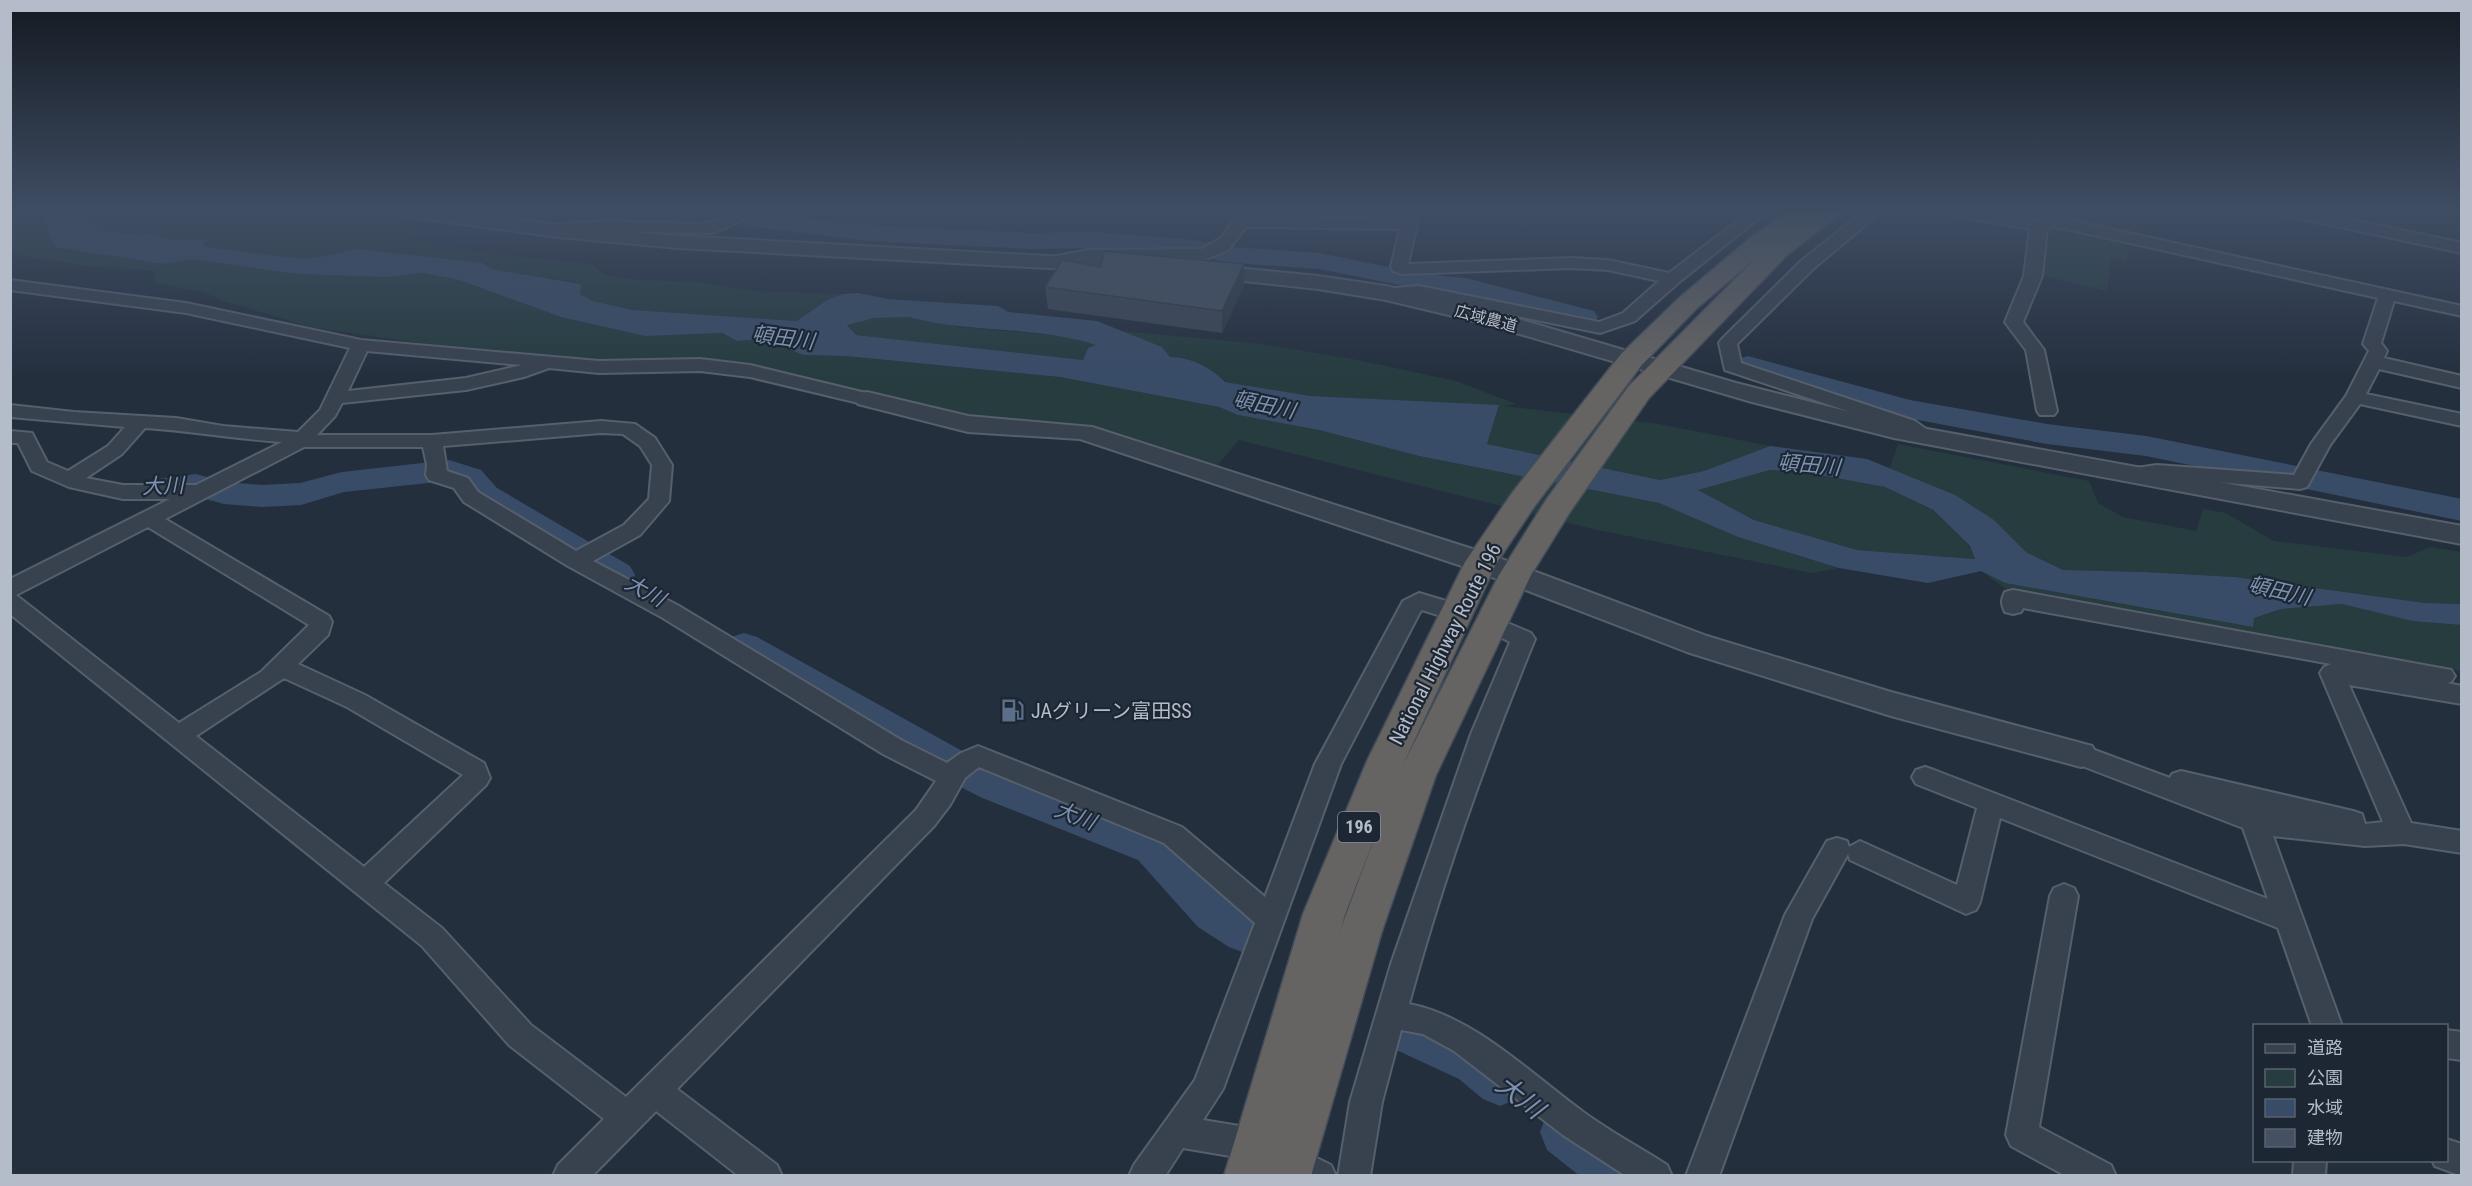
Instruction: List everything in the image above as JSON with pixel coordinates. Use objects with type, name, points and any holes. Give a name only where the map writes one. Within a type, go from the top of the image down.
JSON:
[{"type":"highway","name":"National Highway Route 196","points":[[1626,389],[1631,360],[1689,303],[1732,266]]},
{"type":"highway","name":"National Highway Route 196","points":[[1253,1160],[1324,914],[1386,761],[1498,568],[1540,503],[1626,389],[1661,369],[1762,266]]},
{"type":"highway","name":"National Highway Route 196","points":[[1299,1171],[1361,931],[1417,775],[1498,568]]},
{"type":"street","name":"広域農道","points":[[1135,266],[1337,284],[1388,293],[1489,318],[1661,369],[1868,425],[1928,438],[2462,535]]},
{"type":"street","points":[[1399,266],[1403,269],[1477,266]]},
{"type":"street","points":[[1614,266],[1672,279]]},
{"type":"street","points":[[1388,293],[1419,291],[1600,328],[1629,317],[1688,266]]},
{"type":"street","points":[[1806,266],[1728,343],[1732,366],[1908,425],[1928,438]]},
{"type":"street","points":[[2036,266],[2014,322],[2035,350],[2047,411]]},
{"type":"street","points":[[2263,266],[2462,311]]},
{"type":"street","points":[[10,285],[186,308],[362,345],[598,367],[700,365],[750,371],[968,424],[1083,432],[1498,568],[1697,644],[1891,704],[2081,755],[2402,834],[2462,842]]},
{"type":"street","points":[[2129,475],[2157,471],[2300,482],[2321,444],[2355,397],[2378,351],[2372,344],[2388,294]]},
{"type":"street","points":[[10,589],[301,439],[328,412],[362,345]]},
{"type":"street","points":[[2373,361],[2406,371],[2462,382]]},
{"type":"street","points":[[337,398],[433,390],[515,375],[548,362]]},
{"type":"street","points":[[2355,397],[2462,420]]},
{"type":"street","points":[[10,411],[74,418],[176,424],[223,432],[301,439],[432,441],[601,427],[628,428],[648,442],[662,465],[659,501],[632,530],[576,561]]},
{"type":"street","points":[[70,479],[115,450],[141,421]]},
{"type":"street","points":[[10,437],[25,437],[39,466],[70,479],[123,492],[191,490],[200,492]]},
{"type":"street","points":[[432,441],[437,465],[436,475],[461,483],[471,497],[576,561],[671,612],[892,747],[950,776]]},
{"type":"street","points":[[148,519],[321,622],[320,629],[269,678],[177,736]]},
{"type":"street","points":[[2013,606],[2013,598],[2462,680]]},
{"type":"street","points":[[10,601],[432,937],[520,1035],[627,1117]]},
{"type":"street","points":[[1145,1176],[1207,1089],[1328,764],[1411,607],[1419,601],[1438,607]]},
{"type":"street","points":[[1354,1176],[1366,1102],[1447,835],[1483,734],[1523,639],[1510,632]]},
{"type":"street","points":[[280,666],[356,701],[475,770],[477,778],[364,884]]},
{"type":"street","points":[[2402,834],[2332,673],[2462,695]]},
{"type":"street","points":[[2081,755],[2254,821],[2288,828],[2365,835],[2402,834]]},
{"type":"street","points":[[569,1176],[925,818],[942,795],[950,776],[967,760],[978,756],[1173,835],[1271,919]]},
{"type":"street","points":[[1925,777],[2288,919]]},
{"type":"street","points":[[1702,1176],[1798,915],[1848,850],[1966,902],[1991,803]]},
{"type":"street","points":[[2254,821],[2325,1024]]},
{"type":"street","points":[[2064,896],[2022,1135],[2100,1176]]},
{"type":"street","points":[[1391,1014],[1428,1021],[1465,1041],[1574,1124],[1656,1176]]},
{"type":"street","points":[[655,1090],[766,1176]]},
{"type":"street","points":[[1176,1131],[1253,1160],[1299,1171]]},
{"type":"green space","points":[[92,266],[243,266],[296,274],[386,277],[423,273],[459,280],[561,317],[645,336],[722,333],[737,341],[760,339],[804,355],[846,356],[1060,377],[1219,407],[1238,415],[1319,430],[1419,456],[1659,503],[1738,537],[1839,568],[1812,573],[1593,529],[1239,440],[1216,467],[1090,425],[970,419],[785,371],[722,362],[605,363],[426,344],[311,327],[224,301],[202,292],[155,283],[155,271]]},
{"type":"green space","points":[[487,266],[595,266],[604,275],[640,280],[697,282],[754,291],[846,294],[827,300],[797,321],[633,310],[593,301],[580,294],[581,283],[490,269]]},
{"type":"green space","points":[[2038,266],[2110,266],[2107,291],[2037,274]]},
{"type":"green space","points":[[909,317],[959,327],[1071,337],[1098,345],[1088,348],[1083,360],[856,335],[847,324],[874,318]]},
{"type":"green space","points":[[1122,331],[1260,344],[1353,359],[1456,381],[1516,404],[1504,406],[1659,424],[1770,446],[1704,471],[1660,480],[1487,444],[1499,406],[1311,396],[1225,382],[1200,365],[1177,357],[1170,357]]},
{"type":"green space","points":[[1898,444],[2089,481],[2098,503],[2123,517],[2196,531],[2203,509],[2226,513],[2274,541],[2407,557],[2430,547],[2461,552],[2461,604],[2425,603],[2235,577],[2063,570],[2026,552],[1994,520],[1890,468]]},
{"type":"green space","points":[[1770,470],[1809,473],[1885,487],[1932,510],[1970,547],[1976,559],[1857,550],[1754,520],[1697,490]]},
{"type":"green space","points":[[1981,571],[2005,583],[2253,627],[2254,618],[2281,609],[2342,604],[2412,621],[2461,625],[2461,671],[2010,592]]},
{"type":"water","name":"頓田川","points":[[243,266],[487,266],[491,269],[581,284],[580,294],[593,301],[633,310],[797,321],[827,300],[843,294],[858,293],[888,299],[998,306],[1008,312],[1097,321],[1162,347],[1170,357],[1200,364],[1225,382],[1311,396],[1499,405],[1487,444],[1660,480],[1704,471],[1770,446],[1867,459],[1955,495],[1994,520],[2026,552],[2063,570],[2235,577],[2425,603],[2461,604],[2461,625],[2412,621],[2342,604],[2281,609],[2254,618],[2253,627],[2005,583],[1981,571],[1928,583],[1839,568],[1738,537],[1659,503],[1419,456],[1319,430],[1238,415],[1219,407],[1060,377],[846,356],[804,355],[760,339],[737,341],[722,333],[645,336],[561,317],[459,280],[423,273],[386,277],[296,274]],"holes":[[[909,317],[932,322],[1050,335],[1096,345],[1088,348],[1083,360],[856,335],[847,325],[874,318]],[[1770,470],[1809,473],[1885,487],[1933,510],[1970,546],[1975,559],[1857,550],[1754,520],[1698,490]]]},
{"type":"building","points":[[1058,266],[1243,266],[1222,311],[1045,287]]},
{"type":"waterway","points":[[1349,266],[1424,282],[1466,286],[1584,317]]},
{"type":"waterway","points":[[1748,365],[1907,409],[2047,434],[2146,446],[2462,510]]},
{"type":"waterway","name":"大川","points":[[171,486],[196,485],[224,493],[262,496],[301,494],[342,482],[449,470],[469,477],[485,496],[617,575]]},
{"type":"waterway","name":"大川","points":[[744,647],[950,763],[995,785],[1153,847],[1214,913],[1245,933]]},
{"type":"waterway","name":"大川","points":[[1409,1032],[1476,1063],[1500,1082]]},
{"type":"waterway","name":"大川","points":[[1565,1132],[1622,1176]]},
{"type":"place","name":"JAグリーン富田SS","points":[[1013,711]]}]
